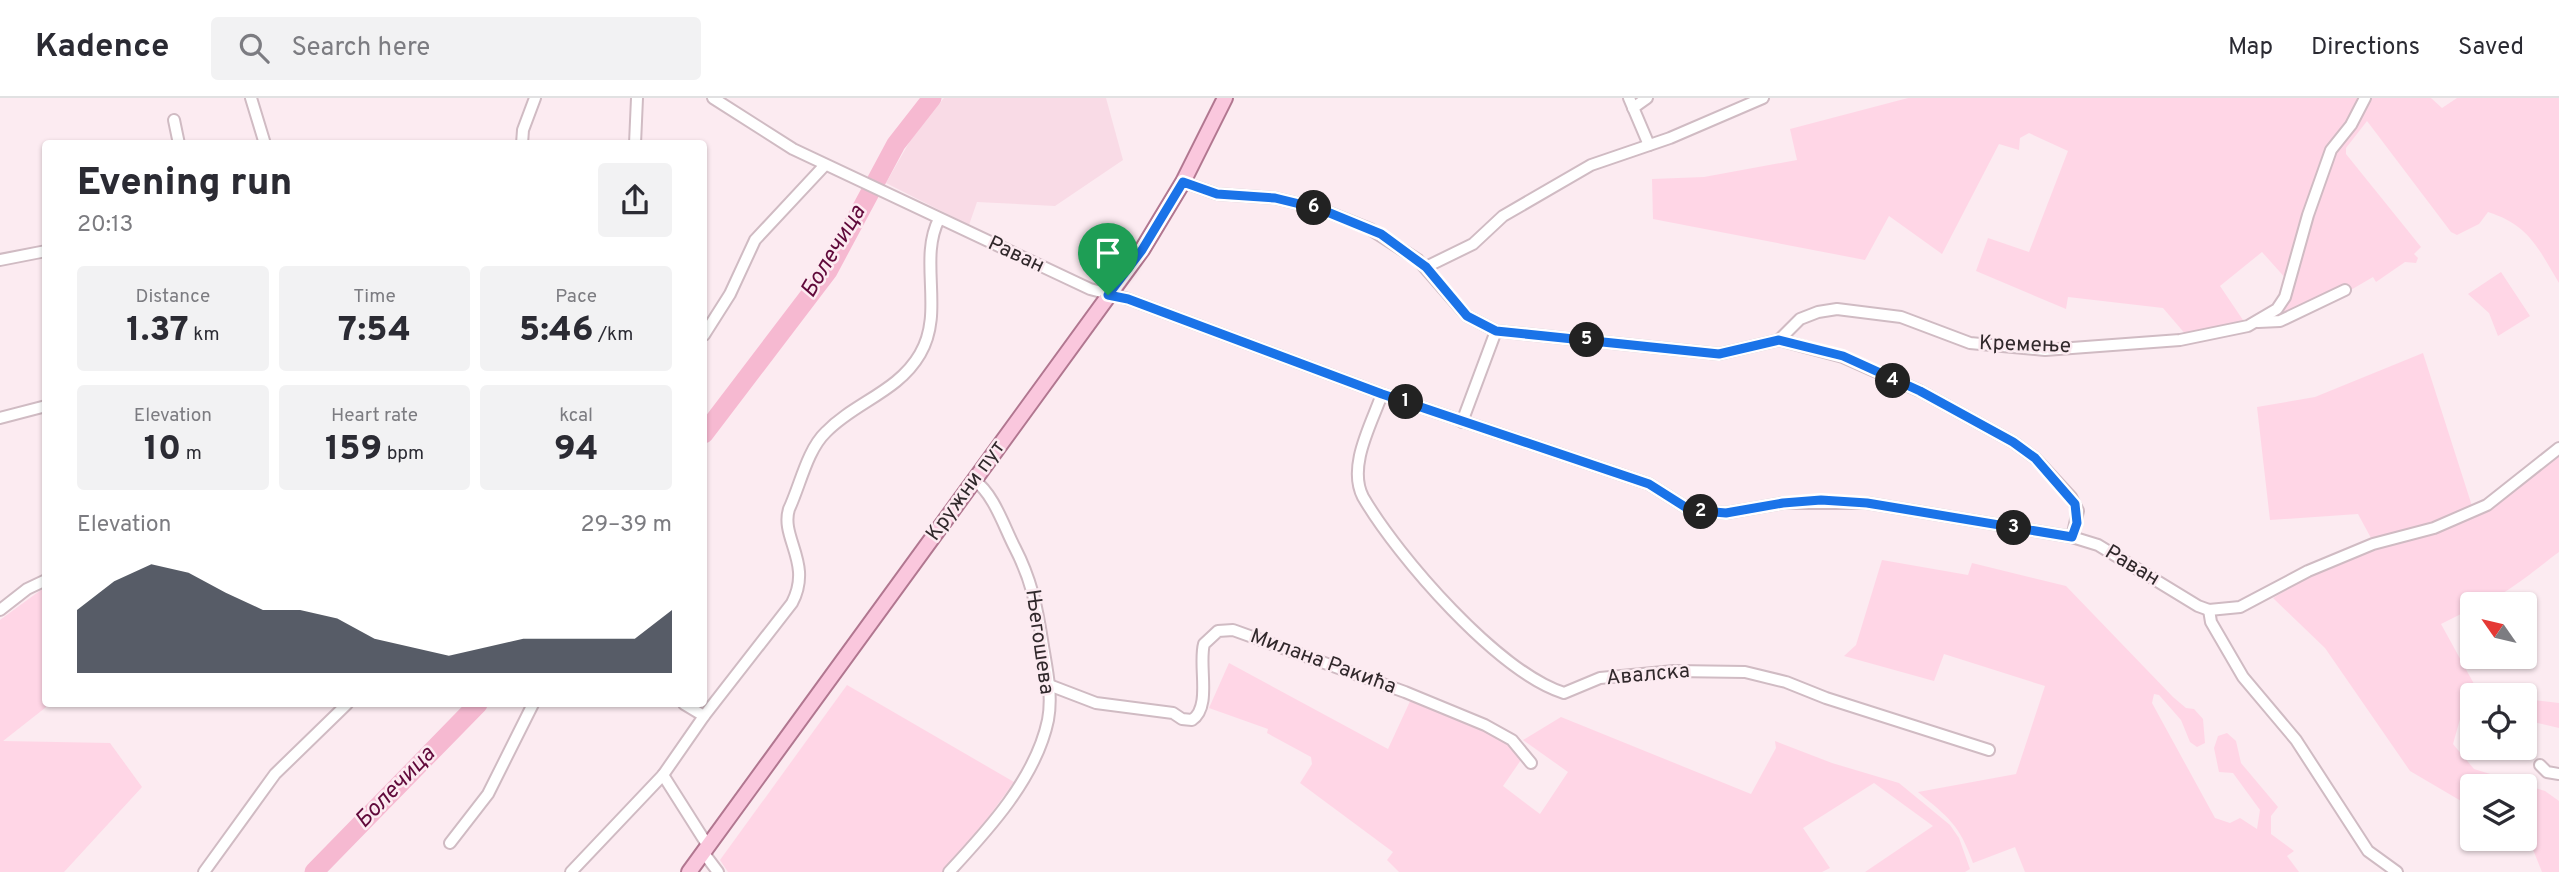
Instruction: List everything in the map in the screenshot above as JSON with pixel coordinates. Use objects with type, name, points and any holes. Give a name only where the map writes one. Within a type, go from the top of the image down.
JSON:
[{"type":"main road","name":"Кружни пут","points":[[689,872],[1142,250],[1183,182],[1225,98]]},
{"type":"street","points":[[251,98],[264,140]]},
{"type":"street","points":[[522,140],[523,130],[535,98]]},
{"type":"street","points":[[635,140],[637,98]]},
{"type":"street","name":"Раван","points":[[713,98],[793,149],[825,165],[1108,295],[1128,299],[1462,422],[1649,484],[1690,510],[1726,513],[1783,503],[1821,500],[1867,503],[2072,537],[2098,545],[2188,601],[2209,610]]},
{"type":"street","points":[[1647,98],[1631,103],[1649,145]]},
{"type":"street","points":[[1426,267],[1472,244],[1503,216],[1591,165],[1649,145],[1763,98]]},
{"type":"street","name":"Кремење","points":[[2258,322],[2277,309],[2285,298],[2308,215],[2331,150],[2351,125],[2365,98]]},
{"type":"street","points":[[174,120],[178,140]]},
{"type":"street","points":[[707,330],[730,294],[755,240],[825,165]]},
{"type":"street","name":"Кремење","points":[[1183,182],[1217,194],[1275,198],[1330,212],[1391,240],[1426,267],[1459,309],[1476,323],[1496,331],[1719,354],[1779,340],[1800,319],[1837,309],[1901,317],[1970,343],[2045,350],[2180,340],[2258,322],[2280,321],[2345,290]]},
{"type":"street","points":[[571,872],[663,775],[704,716],[783,619],[797,593],[800,568],[788,515],[821,438],[835,424],[901,380],[920,355],[930,335],[932,234],[939,219]]},
{"type":"street","points":[[0,261],[42,252]]},
{"type":"street","points":[[1462,422],[1496,331]]},
{"type":"street","points":[[1779,340],[1843,356],[1920,391],[2013,442],[2035,458],[2071,497],[2078,512],[2072,537]]},
{"type":"street","name":"Авалска","points":[[1382,394],[1359,465],[1357,483],[1363,497],[1448,606],[1508,661],[1551,689],[1564,693],[1600,678],[1674,671],[1715,669],[1745,672],[1786,682],[1826,698],[1989,750]]},
{"type":"street","points":[[0,418],[42,407]]},
{"type":"street","points":[[2397,872],[2368,851],[2296,740],[2243,677],[2211,622],[2209,610],[2252,602],[2319,567],[2373,544],[2434,528],[2487,505],[2559,448]]},
{"type":"street","name":"Његошева","points":[[949,872],[994,819],[1031,764],[1048,719],[1049,685],[1030,579],[983,488],[974,480]]},
{"type":"street","points":[[0,610],[27,589],[42,582]]},
{"type":"street","name":"Милана Ракића","points":[[1049,685],[1096,703],[1173,713],[1182,719],[1192,720],[1200,713],[1202,701],[1204,644],[1218,631],[1233,630],[1405,692],[1485,725],[1512,740],[1531,763]]},
{"type":"street","points":[[204,872],[275,774],[343,707]]},
{"type":"street","points":[[450,843],[488,794],[532,707]]},
{"type":"street","points":[[689,707],[704,716]]},
{"type":"street","points":[[2540,765],[2547,772],[2559,774]]},
{"type":"street","points":[[663,775],[718,872]]},
{"type":"shaded area","points":[[944,98],[1106,98],[1123,160],[1055,206],[977,202],[969,225],[886,183],[910,141]]},
{"type":"shaded area","points":[[1908,98],[2362,98],[2349,124],[2329,150],[2288,281],[2262,252],[2220,286],[2245,323],[2187,336],[2163,308],[2068,297],[2066,309],[1976,271],[1988,238],[2029,252],[2068,151],[2029,133],[2020,138],[2019,150],[1999,144],[1942,254],[1889,216],[1865,260],[1653,219],[1652,179],[1704,177],[1797,160],[1790,129]]},
{"type":"shaded area","points":[[2367,98],[2431,98],[2442,108],[2457,98],[2559,98],[2559,283],[2531,239],[2502,217],[2488,212],[2479,224],[2457,235],[2451,232],[2367,121],[2346,148],[2346,154],[2421,247],[2414,254],[2418,258],[2416,263],[2405,262],[2376,282],[2373,277],[2349,291],[2279,320],[2274,313],[2333,151]]},
{"type":"shaded area","points":[[2501,272],[2530,316],[2498,336],[2489,313],[2468,294]]},
{"type":"shaded area","points":[[2423,353],[2472,506],[2433,523],[2371,538],[2358,514],[2270,520],[2257,407],[2315,397]]},
{"type":"shaded area","points":[[2559,455],[2559,552],[2505,592],[2460,592],[2460,614],[2441,624],[2460,658],[2460,669],[2466,669],[2473,683],[2460,683],[2460,719],[2453,744],[2460,752],[2460,760],[2466,760],[2474,769],[2490,774],[2460,774],[2460,800],[2410,771],[2325,648],[2273,598],[2315,573],[2374,549],[2435,532],[2487,509]]},
{"type":"shaded area","points":[[1882,560],[1968,575],[1972,563],[2066,586],[2173,697],[2186,708],[2194,709],[2203,719],[2205,743],[2197,747],[2190,742],[2181,720],[2159,695],[2154,694],[2152,703],[2215,818],[2230,823],[2240,818],[2257,829],[2260,810],[2233,773],[2219,772],[2214,748],[2218,736],[2227,733],[2236,741],[2241,763],[2278,807],[2271,816],[2271,834],[2294,851],[2287,856],[2299,872],[2025,872],[2015,847],[1973,863],[1958,830],[1918,792],[2016,774],[2045,686],[1944,654],[1934,681],[1844,656],[1856,645]]},
{"type":"shaded area","points":[[42,589],[42,707],[46,707],[3,741],[110,743],[142,787],[64,872],[0,872],[0,620]]},
{"type":"shaded area","points":[[1229,663],[1388,749],[1412,697],[1503,737],[1523,757],[1503,786],[1540,814],[1568,772],[1523,740],[1561,717],[1751,794],[1776,748],[1775,741],[1832,763],[1899,783],[1950,825],[1959,838],[1970,869],[1965,872],[1865,872],[1933,826],[1874,783],[1803,828],[1830,868],[1822,872],[1399,872],[1387,860],[1393,852],[1300,783],[1312,764],[1311,757],[1267,733],[1268,729],[1209,708]]},
{"type":"shaded area","points":[[847,685],[1014,782],[967,847],[943,872],[728,872],[720,860]]},
{"type":"shaded area","points":[[2537,700],[2559,703],[2559,728],[2537,723]]},
{"type":"shaded area","points":[[2537,789],[2559,801],[2559,872],[2542,872],[2534,851],[2537,851]]},
{"type":"waterway","name":"Болечица","points":[[707,430],[828,271],[896,144],[932,98]]},
{"type":"waterway","name":"Болечица","points":[[314,872],[475,707]]},
{"type":"route","points":[[1183,182],[1217,194],[1247,199],[1275,198],[1330,212],[1391,240],[1426,267],[1439,286],[1467,316],[1496,331],[1540,337],[1637,343],[1719,354],[1779,340],[1843,356],[1897,383],[1920,391],[2013,442],[2035,458],[2071,497],[2078,512],[2077,523],[2072,537],[1909,509],[1821,500],[1783,503],[1726,513],[1690,510],[1649,484],[1618,472],[1462,422],[1128,299],[1108,295],[1142,250],[1183,182]]}]
